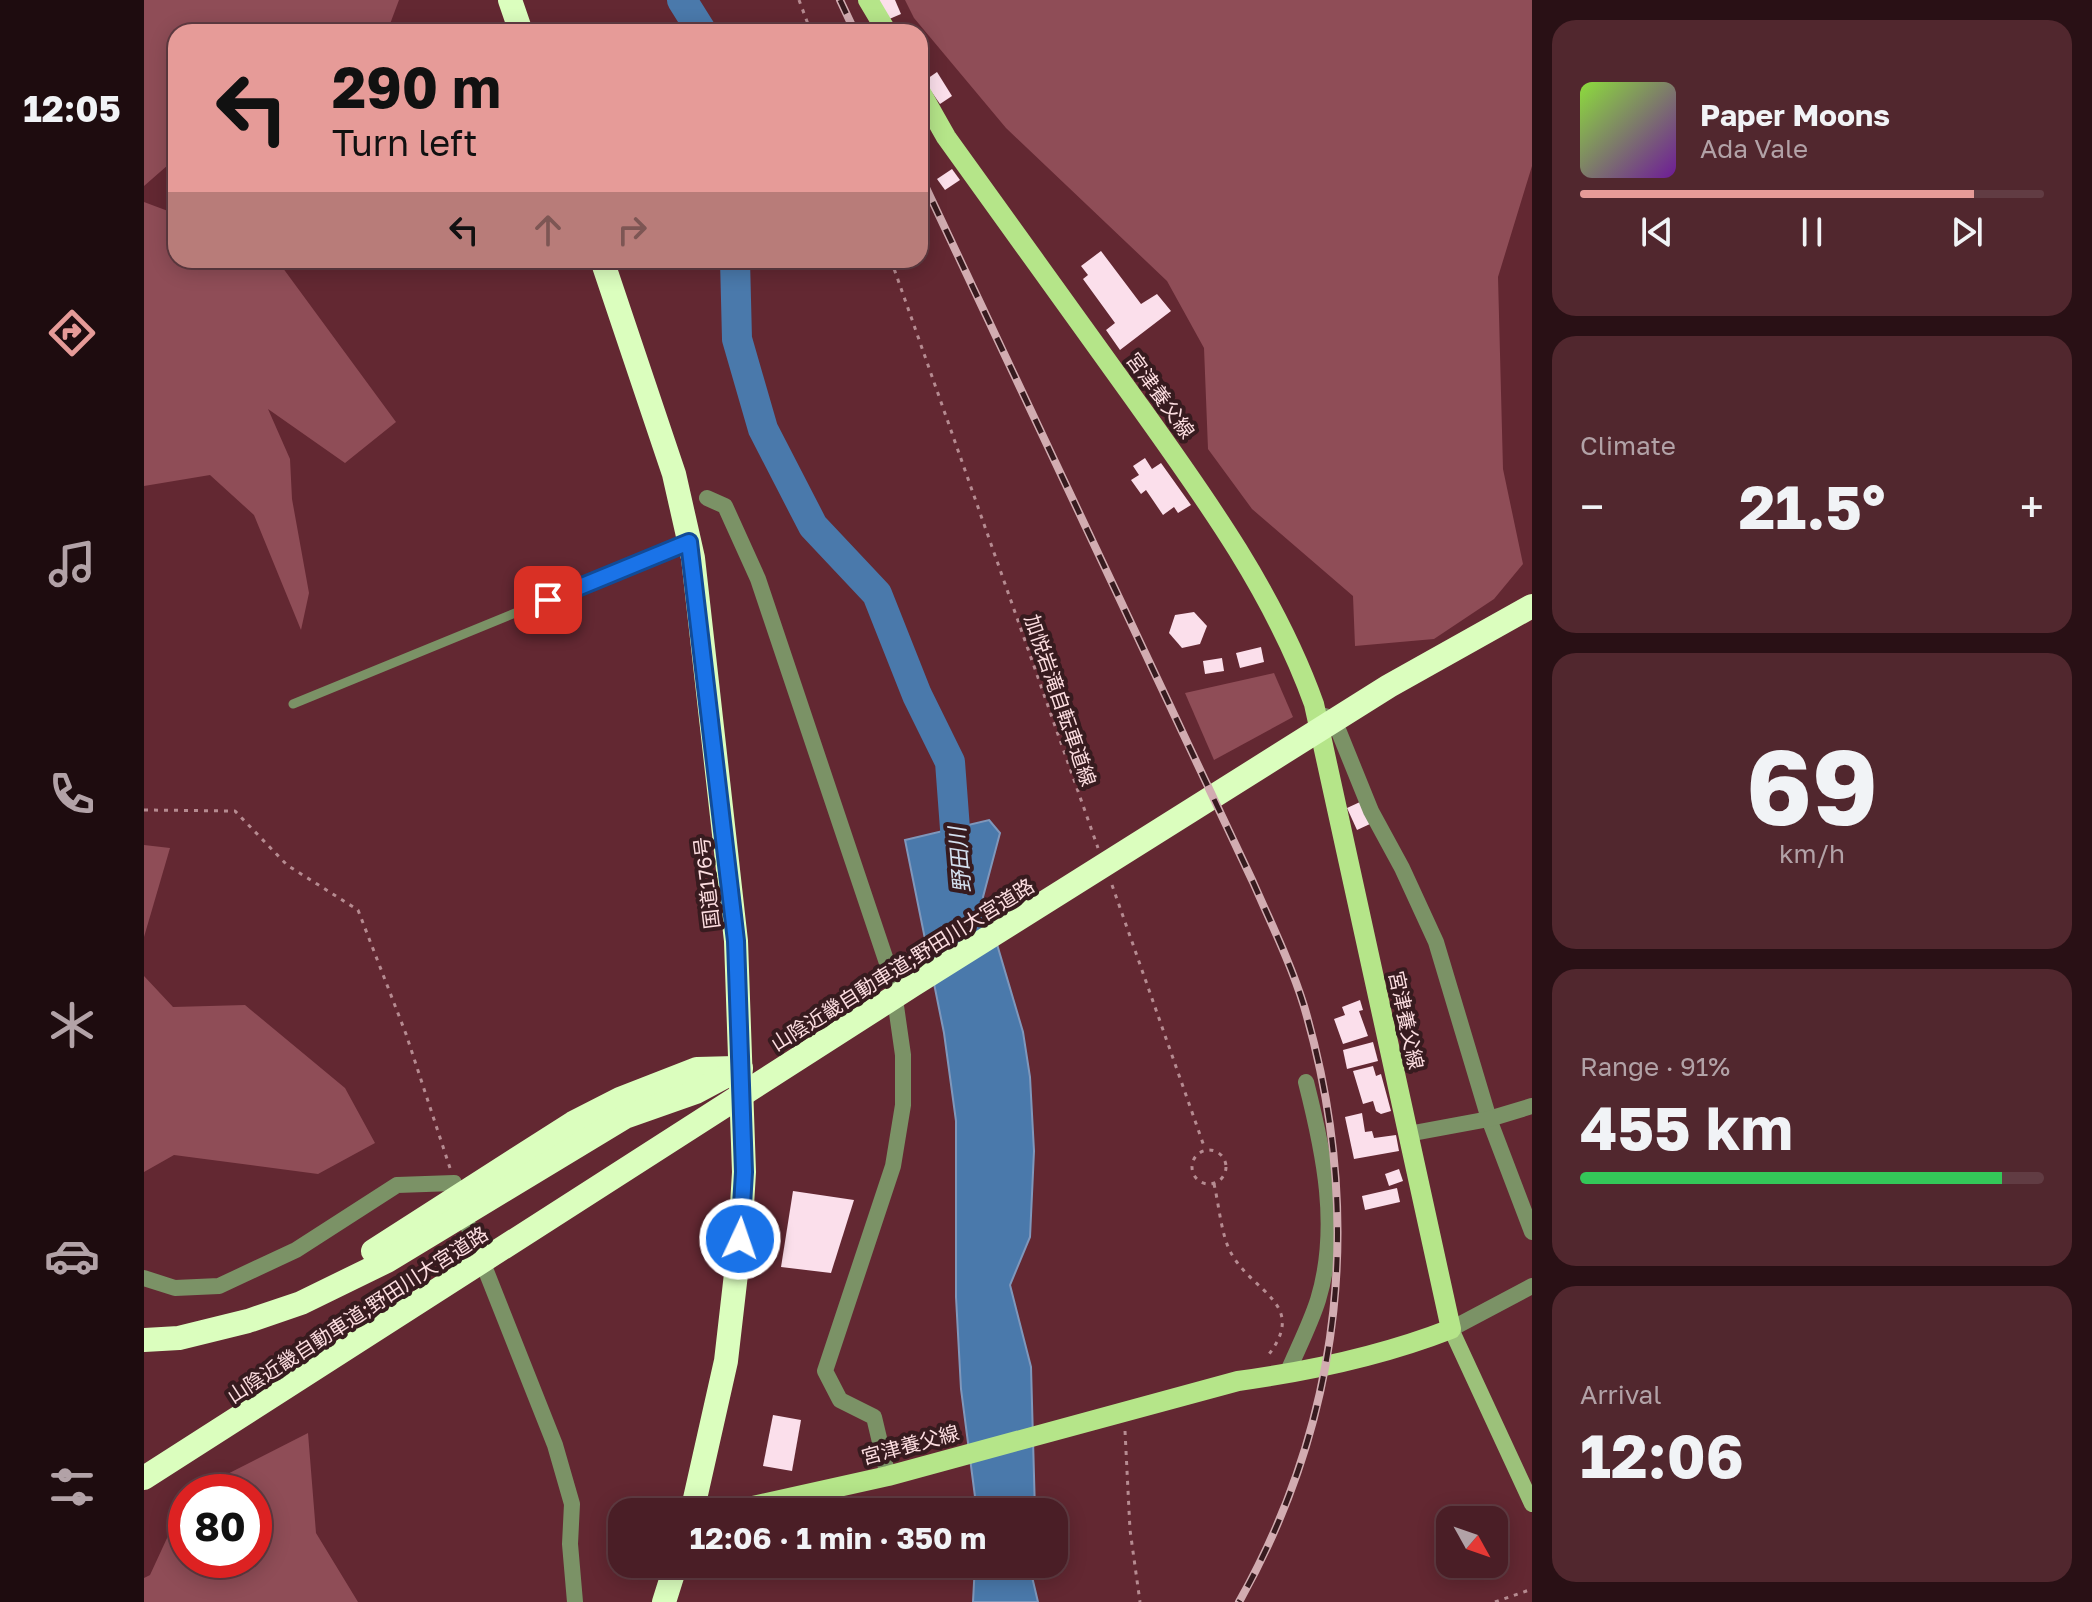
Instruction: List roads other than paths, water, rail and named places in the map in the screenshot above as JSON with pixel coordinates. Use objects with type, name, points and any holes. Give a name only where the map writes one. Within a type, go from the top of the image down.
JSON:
[{"type":"highway","points":[[510,0],[518,24]]},
{"type":"highway","name":"国道176号","points":[[605,268],[674,474],[689,542],[736,941],[744,1172],[735,1295],[726,1361],[695,1498]]},
{"type":"highway","name":"山陰近畿自動車道;野田川大宮道路","points":[[144,1478],[913,985],[1389,686],[1532,606]]},
{"type":"highway","points":[[144,1324],[208,1316],[323,1277],[375,1250],[573,1123],[620,1099],[697,1069],[741,1068]]},
{"type":"highway","points":[[144,1340],[193,1335],[301,1303],[387,1261],[625,1117],[696,1092],[741,1068]]},
{"type":"highway","points":[[664,1602],[672,1578]]},
{"type":"main road","points":[[868,0],[882,24]]},
{"type":"main road","name":"宮津養父線","points":[[788,1498],[895,1474],[1118,1416],[1238,1381],[1287,1374],[1401,1348],[1451,1329],[1314,704],[1270,607],[1199,489],[946,137],[928,105]]},
{"type":"main road","points":[[1451,1329],[1532,1504]]},
{"type":"street","points":[[707,498],[725,506],[758,579],[892,978],[903,1055],[903,1105],[893,1166],[825,1371],[840,1400],[874,1417],[895,1474]]},
{"type":"street","points":[[1314,704],[1339,732],[1371,811],[1402,868],[1436,942],[1489,1119],[1532,1232]]},
{"type":"street","points":[[1287,1374],[1318,1301],[1327,1254],[1327,1170],[1306,1082]]},
{"type":"street","points":[[1408,1134],[1489,1119],[1532,1106]]},
{"type":"street","points":[[144,1278],[175,1288],[219,1286],[296,1250],[397,1185],[455,1186]]},
{"type":"street","points":[[467,1223],[555,1445],[572,1504],[570,1544],[575,1602]]},
{"type":"street","points":[[1451,1329],[1532,1286]]},
{"type":"lane","points":[[293,704],[689,542]]},
{"type":"water","points":[[989,820],[1000,833],[983,897],[1023,1032],[1030,1077],[1034,1151],[1030,1237],[1010,1285],[1031,1367],[1035,1498],[975,1498],[961,1389],[956,1297],[956,1121],[944,1033],[905,840]]},
{"type":"water","points":[[974,1578],[1032,1578],[1038,1602],[973,1602]]},
{"type":"waterway","name":"野田川","points":[[682,0],[697,24]]},
{"type":"waterway","name":"野田川","points":[[735,268],[737,339],[763,429],[813,526],[877,594],[917,695],[950,762],[958,869]]},
{"type":"railway","points":[[840,0],[851,24]]},
{"type":"railway","points":[[928,192],[1274,928],[1304,1006],[1323,1083],[1334,1159],[1337,1235],[1333,1311],[1322,1385],[1302,1459],[1274,1531],[1239,1602]]}]
